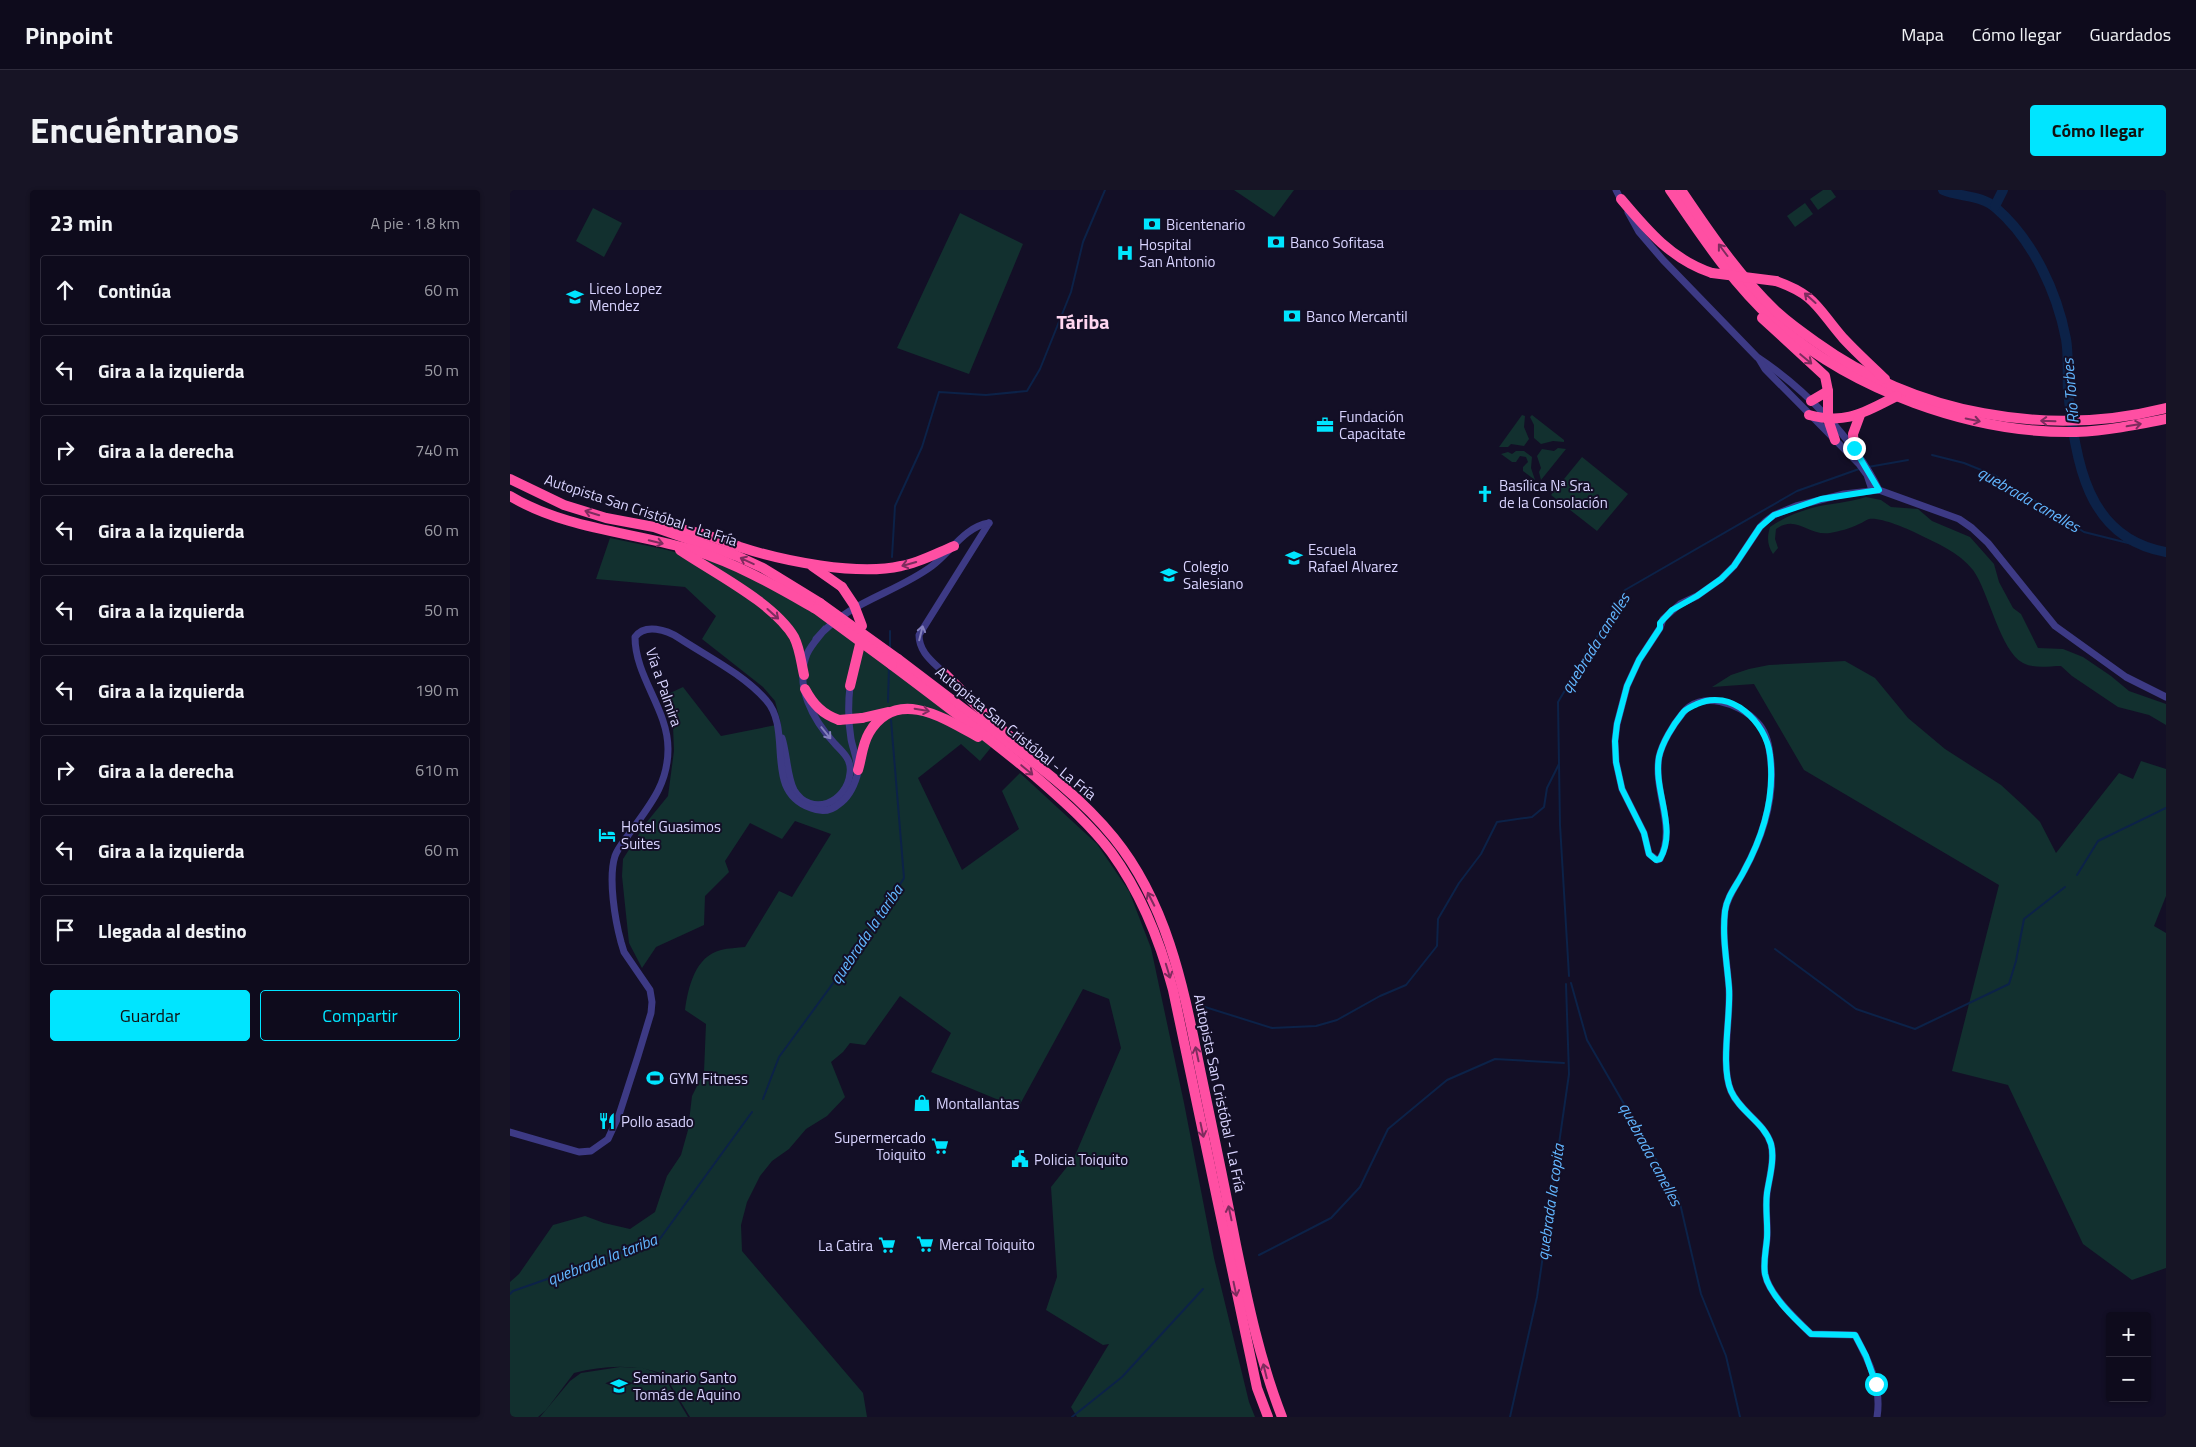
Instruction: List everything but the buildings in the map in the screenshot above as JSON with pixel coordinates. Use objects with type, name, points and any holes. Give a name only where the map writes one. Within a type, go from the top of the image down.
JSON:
[{"type":"highway","points":[[1670,190],[1707,243],[1754,301],[1792,335],[1829,363],[1863,382],[1897,396],[2031,420],[2098,420],[2166,408]]},
{"type":"highway","points":[[1681,190],[1742,276],[1778,314],[1837,358],[1891,384],[1911,397],[1970,420],[2056,432],[2103,430],[2166,420]]},
{"type":"highway","points":[[1618,194],[1652,234],[1679,259],[1696,268],[1712,273],[1776,281],[1806,294],[1821,308],[1851,347],[1891,384]]},
{"type":"highway","points":[[1707,243],[1710,253],[1739,293],[1774,331],[1825,376],[1828,391],[1828,419],[1835,440]]},
{"type":"highway","points":[[1811,401],[1828,391]]},
{"type":"highway","points":[[1810,415],[1828,419],[1860,415],[1897,396]]},
{"type":"highway","points":[[1854,448],[1853,434],[1860,415]]},
{"type":"highway","name":"Autopista San Cristóbal - La Fría","points":[[510,479],[564,505],[606,518],[654,527],[737,556],[763,568],[1045,771],[1077,799],[1115,840],[1144,886],[1169,938],[1185,997],[1250,1310],[1268,1380],[1282,1417]]},
{"type":"highway","name":"Autopista San Cristóbal - La Fría","points":[[510,496],[552,516],[601,530],[694,551],[730,563],[818,606]]},
{"type":"highway","points":[[654,527],[681,528],[709,534],[748,549],[808,564],[870,570],[915,563],[954,546]]},
{"type":"highway","points":[[675,547],[776,615],[794,637],[804,675]]},
{"type":"highway","points":[[808,564],[842,587],[854,605],[862,626],[860,649],[850,686]]},
{"type":"highway","name":"Autopista San Cristóbal - La Fría","points":[[895,662],[1062,799],[1105,844],[1129,879],[1156,936],[1173,990],[1257,1388],[1268,1417]]},
{"type":"highway","points":[[944,672],[989,718],[1019,742],[1045,771]]},
{"type":"highway","points":[[805,689],[819,709],[828,716],[838,720],[862,718],[904,708],[929,711],[1013,758]]},
{"type":"highway","points":[[858,770],[861,751],[874,726],[883,717],[904,708]]},
{"type":"street","points":[[1618,194],[1648,244],[1757,357],[1765,369],[1835,440],[1861,463]]},
{"type":"street","points":[[1757,357],[1771,366],[1811,401],[1854,448],[1875,490]]},
{"type":"street","points":[[1877,1417],[1879,1400],[1876,1384],[1866,1356],[1855,1335],[1811,1334],[1794,1319],[1769,1285],[1764,1258],[1767,1239],[1766,1203],[1772,1158],[1771,1146],[1759,1124],[1739,1104],[1729,1084],[1727,1044],[1729,988],[1724,938],[1725,912],[1727,899],[1753,854],[1766,814],[1772,778],[1770,753],[1765,735],[1758,722],[1728,702],[1703,702],[1684,711],[1659,755],[1658,769],[1667,837],[1664,852],[1660,859],[1656,860],[1649,854],[1644,833],[1622,789],[1616,762],[1615,741],[1617,724],[1627,686],[1639,660],[1660,628],[1663,619],[1680,604],[1697,596],[1721,579],[1734,566],[1760,527],[1774,515],[1821,499],[1875,490],[1944,512],[1972,528],[2010,569],[2055,626],[2126,677],[2166,697]]},
{"type":"street","points":[[780,732],[794,790],[806,802],[822,805],[833,803],[843,793],[850,772],[850,764],[844,753],[815,719],[805,689],[804,663],[808,652],[825,629],[859,604],[924,571],[940,559],[964,535],[980,524],[989,523],[919,634],[919,644],[923,652],[944,672]]},
{"type":"street","name":"Vía a Palmira","points":[[510,1132],[578,1152],[591,1151],[603,1144],[608,1139],[619,1115],[651,1013],[650,990],[624,952],[620,942],[612,874],[618,850],[660,790],[666,773],[667,738],[663,723],[636,655],[635,637],[637,634],[649,629],[669,633],[735,674],[767,700],[780,732],[779,758],[785,786],[794,799],[805,806],[823,811],[840,804],[850,791],[858,770]]},
{"type":"street","points":[[850,686],[849,722],[858,770]]},
{"type":"green space","points":[[1234,190],[1294,190],[1274,217]]},
{"type":"green space","points":[[1823,190],[1831,190],[1836,197],[1818,210],[1810,199]]},
{"type":"green space","points":[[1805,203],[1813,214],[1795,227],[1787,216]]},
{"type":"green space","points":[[593,208],[622,223],[604,257],[576,241]]},
{"type":"green space","points":[[960,213],[1023,244],[969,374],[897,348]]},
{"type":"green space","points":[[1522,415],[1525,416],[1524,427],[1529,439],[1524,446],[1511,444],[1508,447],[1499,447]]},
{"type":"green space","points":[[1532,415],[1564,440],[1564,442],[1553,441],[1541,444],[1534,438],[1534,425],[1530,417]]},
{"type":"green space","points":[[1558,448],[1566,449],[1541,480],[1539,472],[1541,468],[1537,456],[1542,449],[1554,451]]},
{"type":"green space","points":[[1516,451],[1524,451],[1532,457],[1531,468],[1535,480],[1523,471],[1523,467],[1528,462],[1526,457],[1520,456],[1516,462],[1512,462],[1501,454],[1508,452],[1512,454]]},
{"type":"green space","points":[[1582,457],[1628,494],[1597,531],[1551,495]]},
{"type":"green space","points":[[1866,497],[1881,500],[1891,507],[1918,509],[1932,521],[1970,537],[1994,564],[1999,582],[2013,608],[2021,614],[2038,648],[2063,649],[2083,657],[2129,691],[2166,704],[2166,725],[2149,715],[2118,707],[2072,676],[2061,666],[2037,667],[2023,663],[2008,647],[2001,634],[1973,570],[1954,553],[1912,531],[1893,523],[1874,519],[1869,519],[1848,529],[1830,533],[1815,532],[1796,524],[1790,524],[1776,529],[1775,539],[1778,548],[1773,554],[1771,551],[1768,541],[1770,527],[1780,521],[1812,508]]},
{"type":"green space","points":[[610,538],[722,564],[778,591],[830,623],[993,745],[980,761],[961,744],[918,778],[962,870],[1019,829],[1002,791],[1020,773],[1097,844],[1129,891],[1151,948],[1214,1258],[1249,1402],[1255,1417],[1077,1417],[1071,1407],[1109,1344],[1103,1345],[1046,1310],[1057,1277],[1051,1187],[1074,1158],[1121,1048],[1109,999],[1083,989],[1018,1108],[931,1072],[951,1033],[900,996],[865,1045],[850,1043],[831,1062],[845,1097],[827,1116],[806,1129],[789,1149],[772,1161],[760,1176],[747,1202],[741,1225],[742,1251],[863,1393],[867,1417],[690,1417],[664,1374],[642,1368],[608,1367],[574,1373],[546,1410],[538,1417],[510,1417],[510,1282],[519,1274],[553,1225],[585,1216],[630,1229],[655,1212],[667,1176],[681,1155],[688,1130],[692,1096],[704,1072],[706,1024],[685,1010],[694,974],[712,953],[724,949],[745,947],[779,891],[792,897],[831,834],[795,821],[782,839],[750,823],[725,861],[729,872],[705,896],[704,925],[656,947],[642,968],[629,943],[622,876],[623,859],[646,823],[668,796],[674,751],[673,726],[664,696],[683,687],[721,736],[781,724],[775,701],[763,687],[702,639],[716,616],[685,587],[596,579]]},
{"type":"green space","points":[[1845,661],[1875,678],[1908,718],[1945,749],[2001,785],[2040,822],[2056,853],[2119,773],[2133,779],[2141,761],[2166,769],[2166,896],[2154,926],[2166,933],[2166,1268],[2132,1280],[2083,1244],[2008,1085],[1952,1071],[1999,885],[1804,770],[1754,684],[1712,687],[1731,675],[1769,665]]},
{"type":"green space","name":"Seminario Santo Tomás de Aquino","points":[[620,1367],[643,1368],[663,1375],[688,1417],[540,1417],[570,1381],[581,1373]]},
{"type":"waterway","name":"quebrada la tariba","points":[[892,557],[895,506],[922,447],[939,392],[986,395],[1027,391],[1040,369],[1071,292],[1083,242],[1105,190]]},
{"type":"waterway","name":"Río Torbes","points":[[1943,190],[1977,198],[1996,208],[2021,235],[2032,251],[2050,285],[2062,321],[2067,345],[2068,392],[2075,443],[2081,468],[2090,492],[2102,513],[2118,531],[2139,544],[2166,552]]},
{"type":"waterway","points":[[1995,206],[2003,190]]},
{"type":"waterway","name":"quebrada canelles","points":[[1932,455],[1964,463],[1996,476],[2084,532],[2156,550]]},
{"type":"waterway","name":"quebrada canelles","points":[[1868,467],[1908,460]]},
{"type":"waterway","name":"quebrada canelles","points":[[1569,976],[1560,825],[1558,702],[1625,590],[1797,491],[1859,469]]},
{"type":"waterway","name":"quebrada la tariba","points":[[890,631],[890,650]]},
{"type":"waterway","name":"quebrada la tariba","points":[[888,702],[889,667]]},
{"type":"waterway","name":"quebrada la tariba","points":[[763,1099],[779,1057],[864,941],[904,878],[891,720]]},
{"type":"waterway","points":[[1205,1007],[1272,1028],[1316,1026],[1337,1020],[1380,996],[1406,985],[1437,946],[1438,919],[1459,883],[1481,854],[1497,822],[1532,817],[1544,807],[1547,788],[1559,764]]},
{"type":"waterway","points":[[2077,875],[2098,841],[2166,808]]},
{"type":"waterway","points":[[1775,949],[1856,1009],[1915,1029],[2009,984],[2016,961],[2024,919],[2065,887]]},
{"type":"waterway","name":"quebrada canelles","points":[[1571,983],[1587,1040],[1679,1199],[1701,1294],[1726,1356],[1740,1417]]},
{"type":"waterway","name":"quebrada la copita","points":[[1510,1417],[1537,1297],[1569,1074],[1566,984]]},
{"type":"waterway","points":[[1259,1255],[1331,1218],[1360,1187],[1388,1129],[1447,1080],[1495,1059],[1564,1063]]},
{"type":"waterway","name":"quebrada la tariba","points":[[510,1294],[513,1291],[659,1240],[752,1112]]},
{"type":"waterway","points":[[1072,1417],[1122,1377],[1203,1289]]},
{"type":"place","name":"Bicentenario","points":[[1152,224]]},
{"type":"place","name":"Banco Sofitasa","points":[[1276,242]]},
{"type":"place","name":"Hospital San Antonio","points":[[1125,253]]},
{"type":"place","name":"Liceo Lopez Mendez","points":[[575,297]]},
{"type":"place","name":"Banco Mercantil","points":[[1292,316]]},
{"type":"place","name":"Fundación Capacitate","points":[[1325,425]]},
{"type":"place","name":"Basílica Nª Sra. de la Consolación","points":[[1485,494]]},
{"type":"place","name":"Escuela Rafael Alvarez","points":[[1294,558]]},
{"type":"place","name":"Colegio Salesiano","points":[[1169,575]]},
{"type":"place","name":"Hotel Guasimos Suites","points":[[607,835]]},
{"type":"place","name":"GYM Fitness","points":[[655,1078]]},
{"type":"place","name":"Montallantas","points":[[922,1103]]},
{"type":"place","name":"Pollo asado","points":[[607,1121]]},
{"type":"place","name":"Supermercado Toiquito","points":[[940,1146]]},
{"type":"place","name":"Policia Toiquito","points":[[1020,1159]]},
{"type":"place","name":"Mercal Toiquito","points":[[925,1244]]},
{"type":"place","name":"La Catira","points":[[887,1245]]},
{"type":"place","name":"Seminario Santo Tomás de Aquino","points":[[619,1386]]},
{"type":"district","name":"Táriba","points":[[1083,321]]},
{"type":"route","points":[[1854,448],[1879,490],[1856,492],[1821,499],[1784,510],[1774,515],[1760,527],[1734,566],[1721,579],[1697,596],[1672,610],[1660,623],[1660,628],[1639,660],[1627,686],[1621,705],[1615,741],[1616,762],[1622,789],[1644,833],[1649,854],[1656,860],[1660,859],[1664,852],[1667,837],[1658,769],[1659,755],[1684,711],[1712,700],[1728,702],[1758,722],[1765,735],[1770,753],[1772,778],[1770,798],[1753,854],[1727,899],[1725,912],[1724,938],[1729,988],[1727,1071],[1729,1084],[1739,1104],[1759,1124],[1771,1146],[1772,1158],[1766,1203],[1767,1239],[1764,1258],[1769,1285],[1794,1319],[1811,1334],[1855,1335],[1872,1369],[1876,1384]]}]
